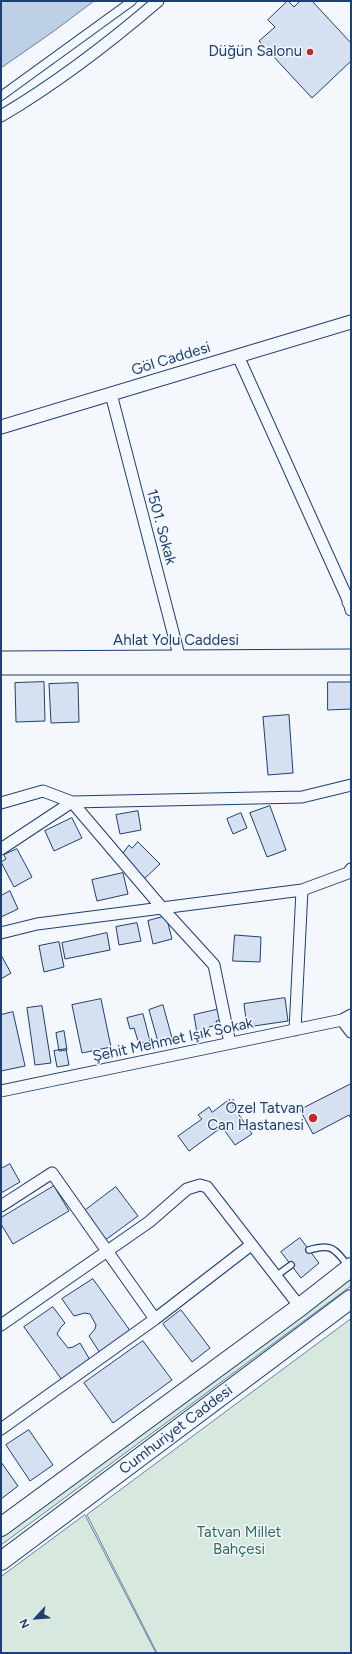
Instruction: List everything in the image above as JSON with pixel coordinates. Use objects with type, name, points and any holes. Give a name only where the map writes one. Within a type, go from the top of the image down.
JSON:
[{"type":"highway","name":"Cumhuriyet Caddesi","points":[[1,1527],[300,1307],[350,1268]]},
{"type":"highway","name":"Cumhuriyet Caddesi","points":[[1,1561],[351,1299]]},
{"type":"street","points":[[1,96],[132,1]]},
{"type":"street","points":[[1,116],[30,98],[83,61],[134,22],[158,1]]},
{"type":"street","name":"Göl Caddesi","points":[[1,426],[351,322]]},
{"type":"street","points":[[238,356],[350,604]]},
{"type":"street","name":"1501. Sokak","points":[[111,394],[181,663]]},
{"type":"street","name":"Ahlat Yolu Caddesi","points":[[181,663],[351,656]]},
{"type":"street","name":"Ahlat Yolu Caddesi","points":[[5,663],[181,663],[351,668]]},
{"type":"street","points":[[1,803],[43,792],[72,802],[302,797],[351,785]]},
{"type":"street","points":[[1,849],[72,802]]},
{"type":"street","points":[[72,802],[163,909],[214,965],[230,1043]]},
{"type":"street","points":[[1,933],[37,924],[302,890],[348,873],[351,869]]},
{"type":"street","points":[[295,1030],[302,890]]},
{"type":"street","points":[[346,1017],[351,1032]]},
{"type":"street","name":"Şehit Mehmet Işık Sokak","points":[[1,1091],[295,1030],[346,1017]]},
{"type":"street","points":[[1,1206],[52,1173],[155,1319]]},
{"type":"street","points":[[1,1325],[149,1222],[187,1189],[200,1185],[207,1187],[300,1307]]},
{"type":"street","points":[[1,1428],[155,1319],[252,1244]]},
{"type":"lane","points":[[309,1250],[321,1246],[336,1250],[350,1268]]},
{"type":"lane","points":[[276,1276],[291,1264]]},
{"type":"green space","points":[[351,1277],[351,1286],[1,1545],[1,1538]]},
{"type":"green space","name":"Tatvan Millet Bahçesi","points":[[351,1319],[351,1653],[157,1653],[87,1515]]},
{"type":"green space","points":[[85,1515],[156,1653],[1,1653],[1,1577]]},
{"type":"water","points":[[1,1],[94,1],[1,68]]},
{"type":"building","name":"Düğün Salonu","points":[[288,1],[294,7],[300,1],[312,1],[351,43],[351,61],[312,98],[259,41],[275,27],[268,20]]},
{"type":"building","points":[[44,682],[45,721],[16,722],[15,683]]},
{"type":"building","points":[[328,682],[351,682],[351,709],[328,710]]},
{"type":"building","points":[[78,683],[79,722],[51,723],[49,684]]},
{"type":"building","points":[[289,715],[293,773],[268,775],[263,717]]},
{"type":"building","points":[[270,806],[286,850],[267,857],[250,813]]},
{"type":"building","points":[[138,811],[141,830],[120,834],[116,815]]},
{"type":"building","points":[[241,813],[247,828],[233,834],[227,819]]},
{"type":"building","points":[[72,818],[82,838],[54,851],[45,831]]},
{"type":"building","points":[[138,842],[160,864],[144,879],[121,856],[129,845],[132,848]]},
{"type":"building","points":[[17,849],[32,877],[14,887],[1,862],[6,859],[4,855]]},
{"type":"building","points":[[123,873],[128,894],[97,901],[92,880]]},
{"type":"building","points":[[10,891],[18,909],[1,917],[1,896]]},
{"type":"building","points":[[166,916],[172,939],[153,944],[148,921]]},
{"type":"building","points":[[137,923],[141,941],[119,945],[116,927]]},
{"type":"building","points":[[107,933],[110,950],[65,959],[62,943]]},
{"type":"building","points":[[235,935],[261,937],[260,962],[233,961]]},
{"type":"building","points":[[59,942],[64,967],[44,972],[39,946]]},
{"type":"building","points":[[1,955],[11,973],[1,979]]},
{"type":"building","points":[[285,998],[288,1021],[247,1027],[244,1004]]},
{"type":"building","points":[[101,999],[111,1047],[82,1053],[72,1005]]},
{"type":"building","points":[[163,1005],[172,1038],[158,1042],[149,1010]]},
{"type":"building","points":[[42,1006],[51,1063],[35,1065],[27,1008]]},
{"type":"building","points":[[220,1009],[222,1020],[216,1021],[217,1025],[209,1027],[210,1030],[197,1033],[194,1015]]},
{"type":"building","points":[[13,1012],[25,1066],[1,1071],[1,1015]]},
{"type":"building","points":[[143,1014],[150,1041],[139,1044],[134,1028],[130,1029],[127,1018]]},
{"type":"building","points":[[64,1031],[67,1050],[59,1051],[56,1033]]},
{"type":"building","points":[[66,1049],[69,1065],[57,1067],[54,1051]]},
{"type":"building","points":[[351,1084],[351,1119],[349,1115],[313,1134],[300,1110]]},
{"type":"building","points":[[229,1100],[252,1134],[235,1145],[222,1127],[189,1151],[178,1136],[202,1119],[198,1115],[209,1107],[212,1112]]},
{"type":"building","points":[[10,1164],[20,1182],[1,1193],[1,1169]]},
{"type":"building","points":[[54,1186],[69,1211],[13,1244],[1,1224],[1,1218]]},
{"type":"building","points":[[116,1187],[138,1216],[104,1241],[83,1212]]},
{"type":"building","points":[[300,1238],[319,1263],[301,1278],[281,1252]]},
{"type":"building","points":[[93,1279],[131,1332],[100,1353],[89,1336],[95,1329],[96,1325],[90,1314],[85,1313],[74,1316],[62,1299]]},
{"type":"building","points":[[53,1307],[65,1323],[57,1334],[68,1348],[80,1343],[90,1360],[62,1380],[24,1327]]},
{"type":"building","points":[[181,1310],[210,1348],[192,1362],[163,1324]]},
{"type":"building","points":[[143,1341],[172,1380],[113,1423],[84,1383]]},
{"type":"building","points":[[29,1430],[53,1465],[30,1481],[6,1445]]},
{"type":"building","points":[[1,1462],[18,1486],[1,1499]]},
{"type":"place","name":"Düğün Salonu","points":[[310,52]]},
{"type":"place","name":"Özel Tatvan Can Hastanesi","points":[[313,1118]]}]
